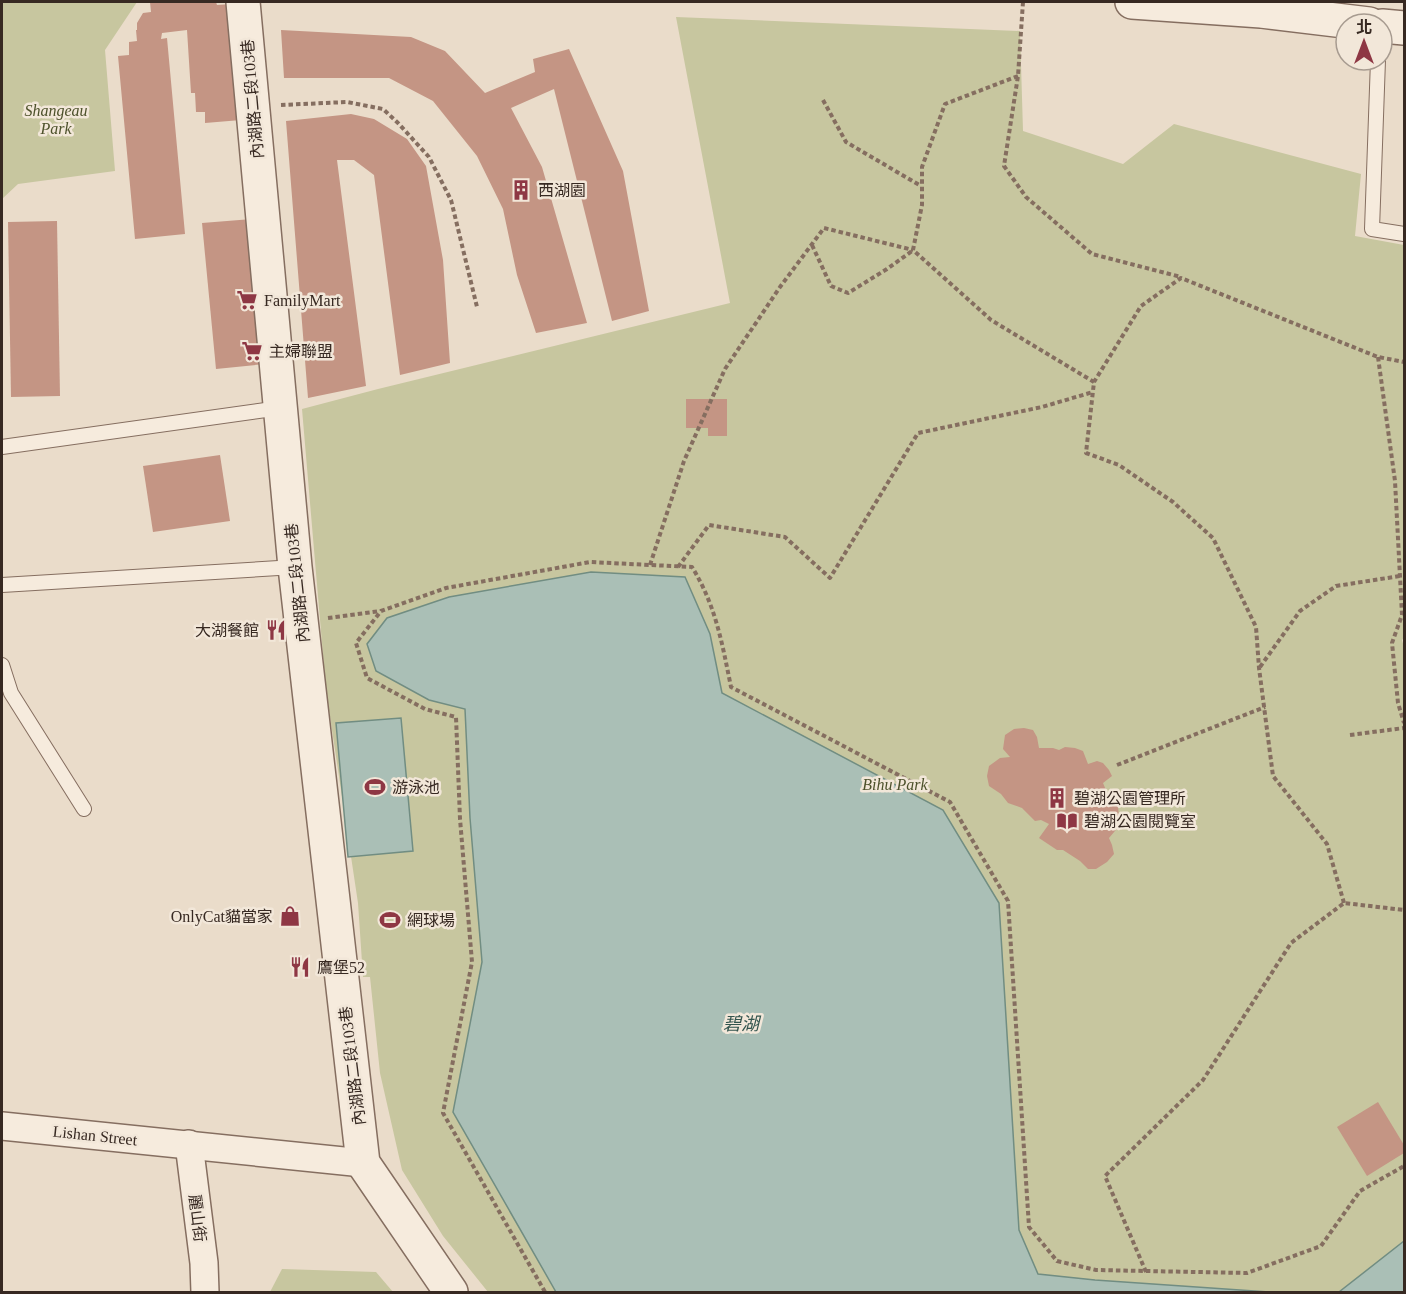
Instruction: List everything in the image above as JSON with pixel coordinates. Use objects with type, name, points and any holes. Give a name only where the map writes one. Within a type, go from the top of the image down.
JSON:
[{"type":"street","name":"內湖路二段103巷","points":[[243,2],[295,567],[363,1163],[451,1293]]},
{"type":"street","points":[[1132,2],[1266,6],[1334,18]]},
{"type":"street","name":"Lishan Street","points":[[2,1126],[189,1144]]},
{"type":"street","points":[[189,1144],[363,1163]]},
{"type":"street","name":"麗山街","points":[[189,1144],[204,1263],[205,1293]]},
{"type":"lane","points":[[1378,72],[1372,229],[1404,234]]},
{"type":"lane","points":[[2,447],[280,408]]},
{"type":"lane","points":[[2,585],[295,567]]},
{"type":"lane","points":[[2,665],[11,693],[84,809]]},
{"type":"path","points":[[1023,2],[1018,76],[1004,166],[1026,197],[1092,254],[1181,278],[1378,357],[1404,362]]},
{"type":"path","points":[[812,245],[831,286],[848,293],[913,250],[922,205],[922,167],[945,104],[1018,76]]},
{"type":"path","points":[[823,100],[846,142],[922,186]]},
{"type":"path","points":[[253,106],[346,102],[383,109],[429,157],[451,200],[477,307]]},
{"type":"path","points":[[650,565],[684,461],[725,369],[780,287],[824,228],[913,250],[991,320],[1094,382]]},
{"type":"path","points":[[1181,278],[1141,306],[1094,382],[1086,453],[1119,465],[1173,502],[1213,538],[1256,627],[1273,776],[1327,844],[1344,903]]},
{"type":"path","points":[[1378,357],[1395,481],[1403,614],[1392,644],[1398,703],[1404,723]]},
{"type":"path","points":[[678,567],[709,525],[785,537],[830,578],[918,433],[1042,407],[1093,392]]},
{"type":"path","points":[[301,621],[381,611],[446,588],[590,562],[692,567],[703,586],[720,630],[731,687],[950,802],[1008,901],[1029,1227],[1057,1261],[1096,1270],[1247,1273],[1321,1246],[1360,1191],[1404,1166]]},
{"type":"path","points":[[1259,668],[1300,611],[1336,586],[1400,576]]},
{"type":"path","points":[[381,611],[356,643],[367,678],[425,709],[456,717],[460,819],[472,962],[443,1113],[545,1293]]},
{"type":"path","points":[[1117,765],[1265,707]]},
{"type":"path","points":[[1350,735],[1404,728]]},
{"type":"path","points":[[1146,1272],[1105,1176],[1203,1080],[1291,943],[1344,903],[1404,910]]},
{"type":"green space","name":"Shangeau Park","points":[[2,2],[137,2],[105,50],[115,171],[18,184],[2,199]]},
{"type":"green space","name":"Bihu Park","points":[[676,17],[1020,31],[1023,131],[1123,164],[1174,124],[1361,174],[1355,236],[1404,245],[1404,638],[1402,640],[1404,647],[1404,1292],[488,1292],[443,1236],[402,1170],[380,1073],[370,977],[363,977],[358,903],[326,690],[302,409],[730,303]]},
{"type":"green space","points":[[282,1269],[376,1272],[393,1292],[270,1292]]},
{"type":"water","name":"碧湖","points":[[591,572],[685,577],[710,634],[722,693],[943,810],[999,903],[1019,1230],[1038,1274],[1269,1292],[556,1292],[453,1112],[482,962],[470,818],[465,709],[429,700],[376,671],[367,644],[387,618],[449,597]]},
{"type":"water","name":"游泳池","points":[[401,718],[413,851],[348,857],[336,723]]},
{"type":"water","points":[[1404,1241],[1404,1292],[1339,1292]]},
{"type":"building","points":[[150,2],[232,4],[241,120],[205,123],[205,112],[196,112],[195,93],[191,93],[187,30],[162,33],[161,39],[167,38],[185,234],[135,239],[118,56],[129,55],[129,42],[137,41],[137,23],[143,13],[151,12]]},
{"type":"building","name":"西湖園","points":[[281,30],[411,37],[445,51],[485,93],[535,72],[533,59],[569,49],[623,171],[649,311],[612,321],[554,89],[511,108],[542,167],[587,323],[536,333],[517,275],[503,209],[477,156],[433,101],[389,78],[284,78]]},
{"type":"building","points":[[351,114],[374,119],[407,139],[426,166],[443,260],[450,363],[400,375],[374,175],[354,160],[337,160],[366,386],[308,398],[286,121]]},
{"type":"building","points":[[252,219],[265,364],[216,369],[202,223]]},
{"type":"building","points":[[57,221],[60,396],[11,397],[8,222]]},
{"type":"building","points":[[686,399],[727,399],[727,436],[708,436],[708,428],[686,428]]},
{"type":"building","points":[[220,455],[230,521],[153,532],[143,466]]},
{"type":"building","name":"碧湖公園管理所","points":[[1014,729],[1033,730],[1039,748],[1059,750],[1065,747],[1075,748],[1083,751],[1088,764],[1097,761],[1103,763],[1109,770],[1112,776],[1103,783],[1111,802],[1118,807],[1120,825],[1109,838],[1114,854],[1096,869],[1088,869],[1063,850],[1057,850],[1039,838],[1049,824],[1041,820],[1035,821],[1022,808],[1008,803],[1001,794],[989,786],[987,776],[989,766],[1000,758],[1010,757],[1003,749],[1005,735]]},
{"type":"building","points":[[1378,1102],[1404,1145],[1404,1153],[1367,1176],[1337,1127]]},
{"type":"place","name":"西湖園","points":[[521,190]]},
{"type":"place","name":"FamilyMart","points":[[247,300]]},
{"type":"place","name":"主婦聯盟","points":[[252,351]]},
{"type":"place","name":"大湖餐館","points":[[276,630]]},
{"type":"place","name":"游泳池","points":[[375,787]]},
{"type":"place","name":"碧湖公園管理所","points":[[1057,798]]},
{"type":"place","name":"碧湖公園閱覽室","points":[[1067,821]]},
{"type":"place","name":"OnlyCat貓當家","points":[[290,916]]},
{"type":"place","name":"網球場","points":[[390,920]]},
{"type":"place","name":"鷹堡52","points":[[300,967]]}]
